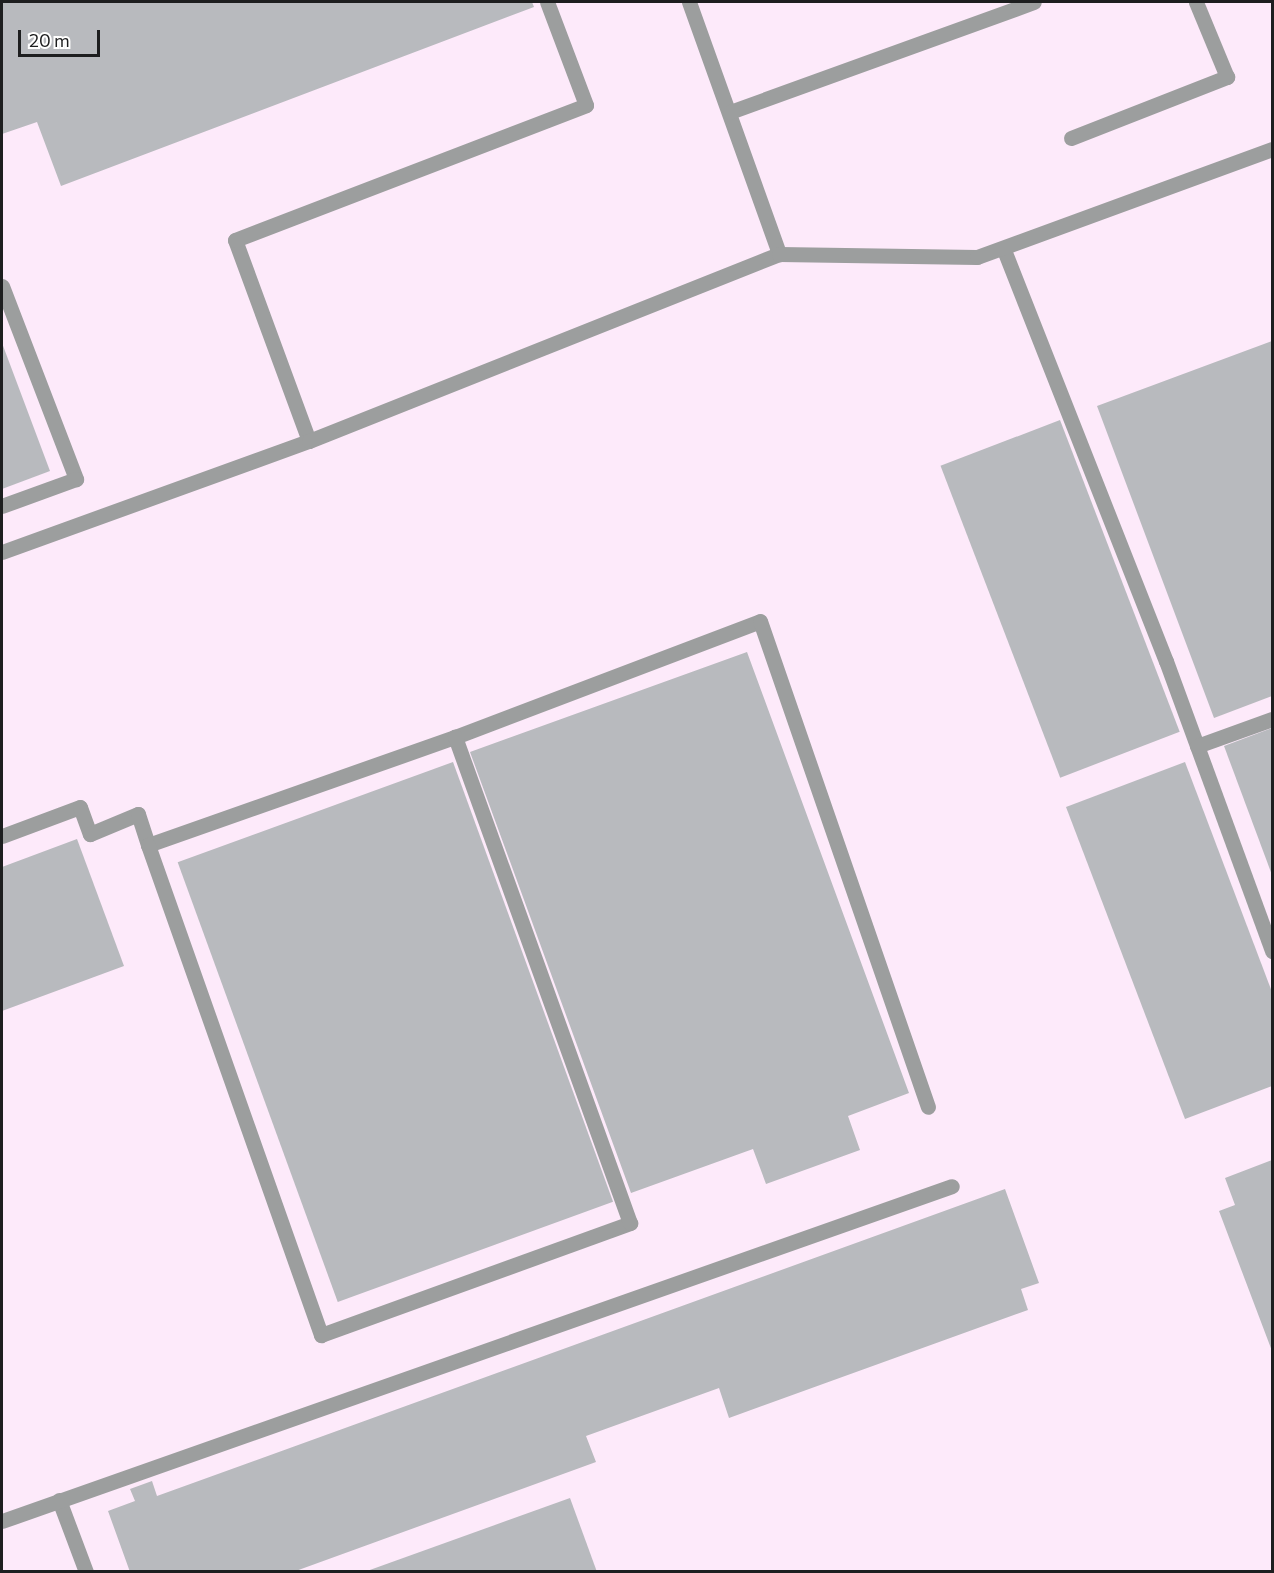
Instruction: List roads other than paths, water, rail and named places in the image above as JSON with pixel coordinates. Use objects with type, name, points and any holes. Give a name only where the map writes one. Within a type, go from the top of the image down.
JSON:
[{"type":"street","points":[[309,441],[235,240],[586,105],[547,2]]},
{"type":"street","points":[[689,2],[779,255]]},
{"type":"street","points":[[730,112],[1034,2]]},
{"type":"street","points":[[1071,138],[1227,76],[1196,2]]},
{"type":"street","points":[[2,552],[309,441],[779,255],[961,259],[1004,250],[1272,149]]},
{"type":"street","points":[[1004,250],[1197,746],[1272,951]]},
{"type":"street","points":[[2,286],[76,479],[2,506]]},
{"type":"street","points":[[148,844],[455,737],[760,621],[928,1107]]},
{"type":"street","points":[[1197,746],[1272,719]]},
{"type":"street","points":[[2,836],[80,807],[90,834],[138,814],[321,1335],[630,1223],[455,737]]},
{"type":"street","points":[[2,1521],[952,1186]]},
{"type":"street","points":[[59,1500],[86,1572]]}]
